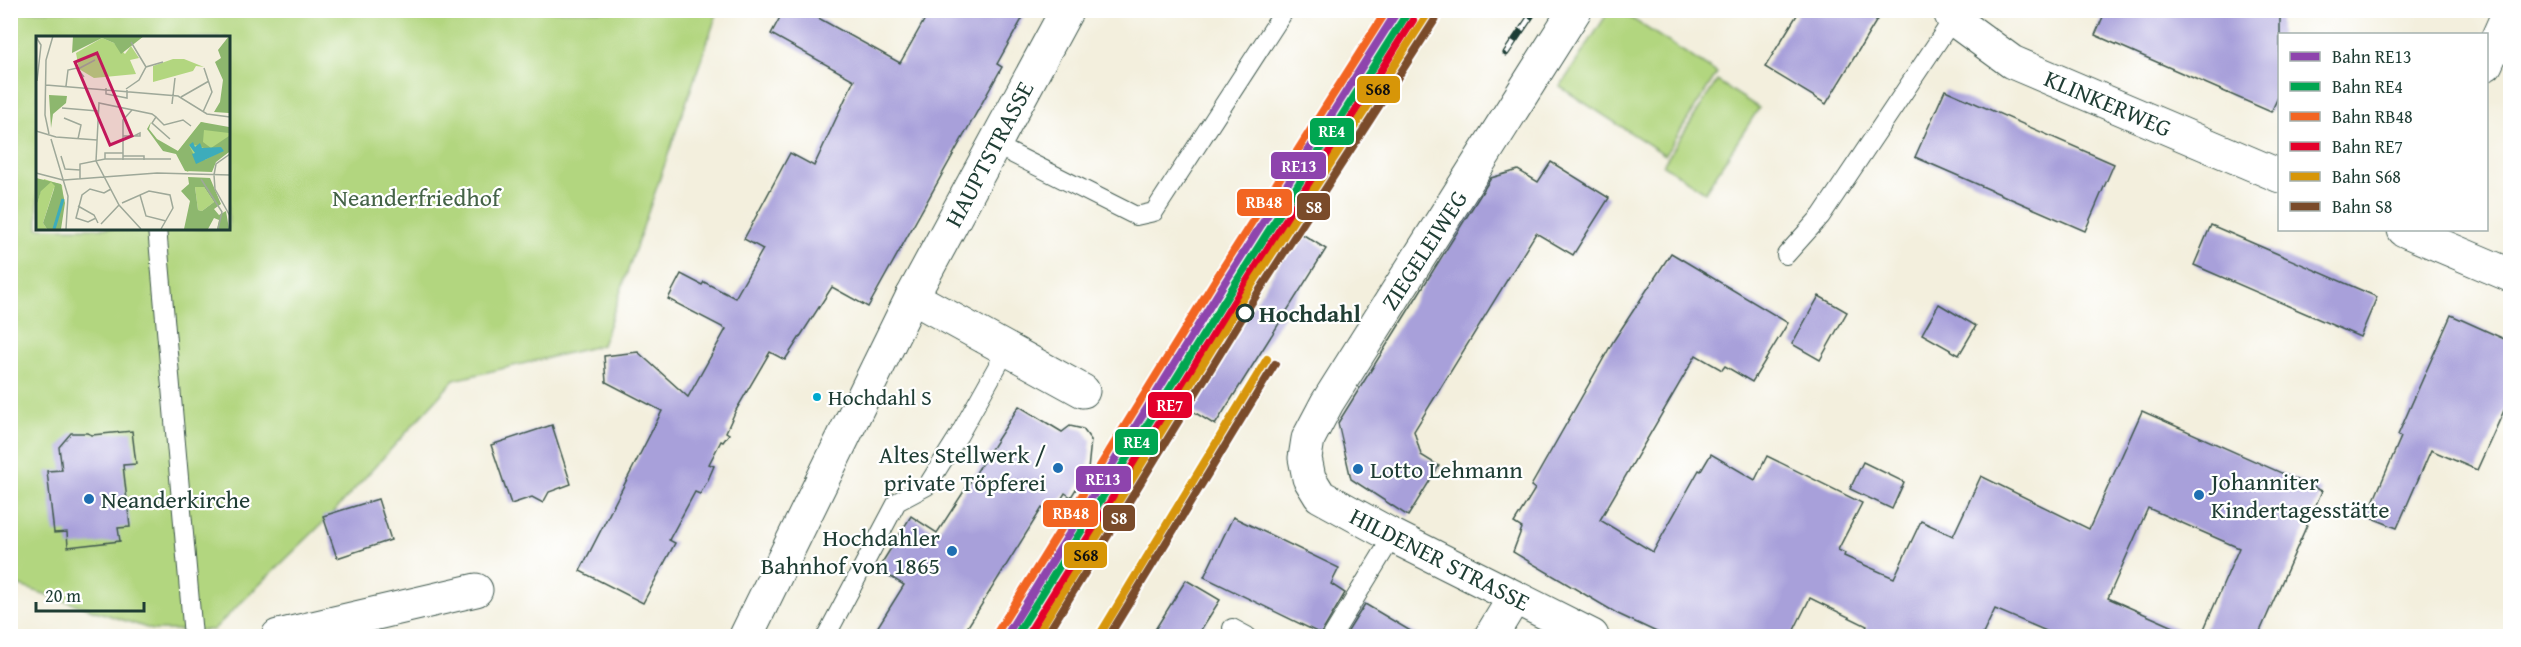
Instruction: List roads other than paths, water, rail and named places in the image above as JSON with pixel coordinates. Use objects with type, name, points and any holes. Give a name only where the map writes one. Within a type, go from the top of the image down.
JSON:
[{"type":"street","name":"HAUPTSTRASSE","points":[[746,636],[912,297],[1067,10]]},
{"type":"street","name":"ZIEGELEIWEG","points":[[1320,496],[1309,478],[1305,458],[1308,439],[1327,403],[1575,10]]},
{"type":"street","points":[[2488,62],[2510,10]]},
{"type":"street","name":"KLINKERWEG","points":[[1951,15],[2012,62],[2278,175]]},
{"type":"street","points":[[2410,231],[2511,275]]},
{"type":"street","points":[[912,297],[1083,391]]},
{"type":"street","name":"HILDENER STRASSE","points":[[1320,496],[1393,536],[1592,636]]},
{"type":"street","points":[[278,636],[476,590]]},
{"type":"street","points":[[1491,636],[1514,597]]},
{"type":"lane","points":[[993,144],[1136,216],[1154,212],[1285,10]]},
{"type":"lane","points":[[1786,255],[1821,216],[1951,15]]},
{"type":"lane","points":[[157,230],[193,636]]},
{"type":"lane","points":[[826,636],[897,502],[927,486],[959,435],[1007,349]]},
{"type":"lane","points":[[1332,636],[1393,536]]},
{"type":"railway","points":[[1506,53],[1535,10]]},
{"type":"rail line","name":"RB48","points":[[998,631],[1217,277],[1387,10]]},
{"type":"rail line","name":"RE13","points":[[1006,636],[1225,282],[1398,10]]},
{"type":"rail line","name":"S68","points":[[1036,636],[1244,297],[1430,10]]},
{"type":"rail line","name":"RE4","points":[[1016,636],[1233,287],[1406,15]]},
{"type":"rail line","name":"S8","points":[[1046,636],[1252,302],[1438,15]]},
{"type":"rail line","name":"RE7","points":[[1027,636],[1240,292],[1413,20]]},
{"type":"rail line","name":"S68","points":[[1099,636],[1267,359]]},
{"type":"rail line","name":"S8","points":[[1109,636],[1275,364]]},
{"type":"place","name":"Hochdahl","points":[[1245,313]]},
{"type":"place","name":"Hochdahl S","points":[[817,397]]},
{"type":"place","name":"Altes Stellwerk / private Töpferei","points":[[1058,468]]},
{"type":"place","name":"Lotto Lehmann","points":[[1358,469]]},
{"type":"place","name":"Johanniter Kindertagesstätte","points":[[2199,495]]},
{"type":"place","name":"Neanderkirche","points":[[89,499]]},
{"type":"place","name":"Hochdahler Bahnhof von 1865","points":[[952,551]]},
{"type":"park label","name":"Neanderfriedhof","points":[[416,197]]}]
